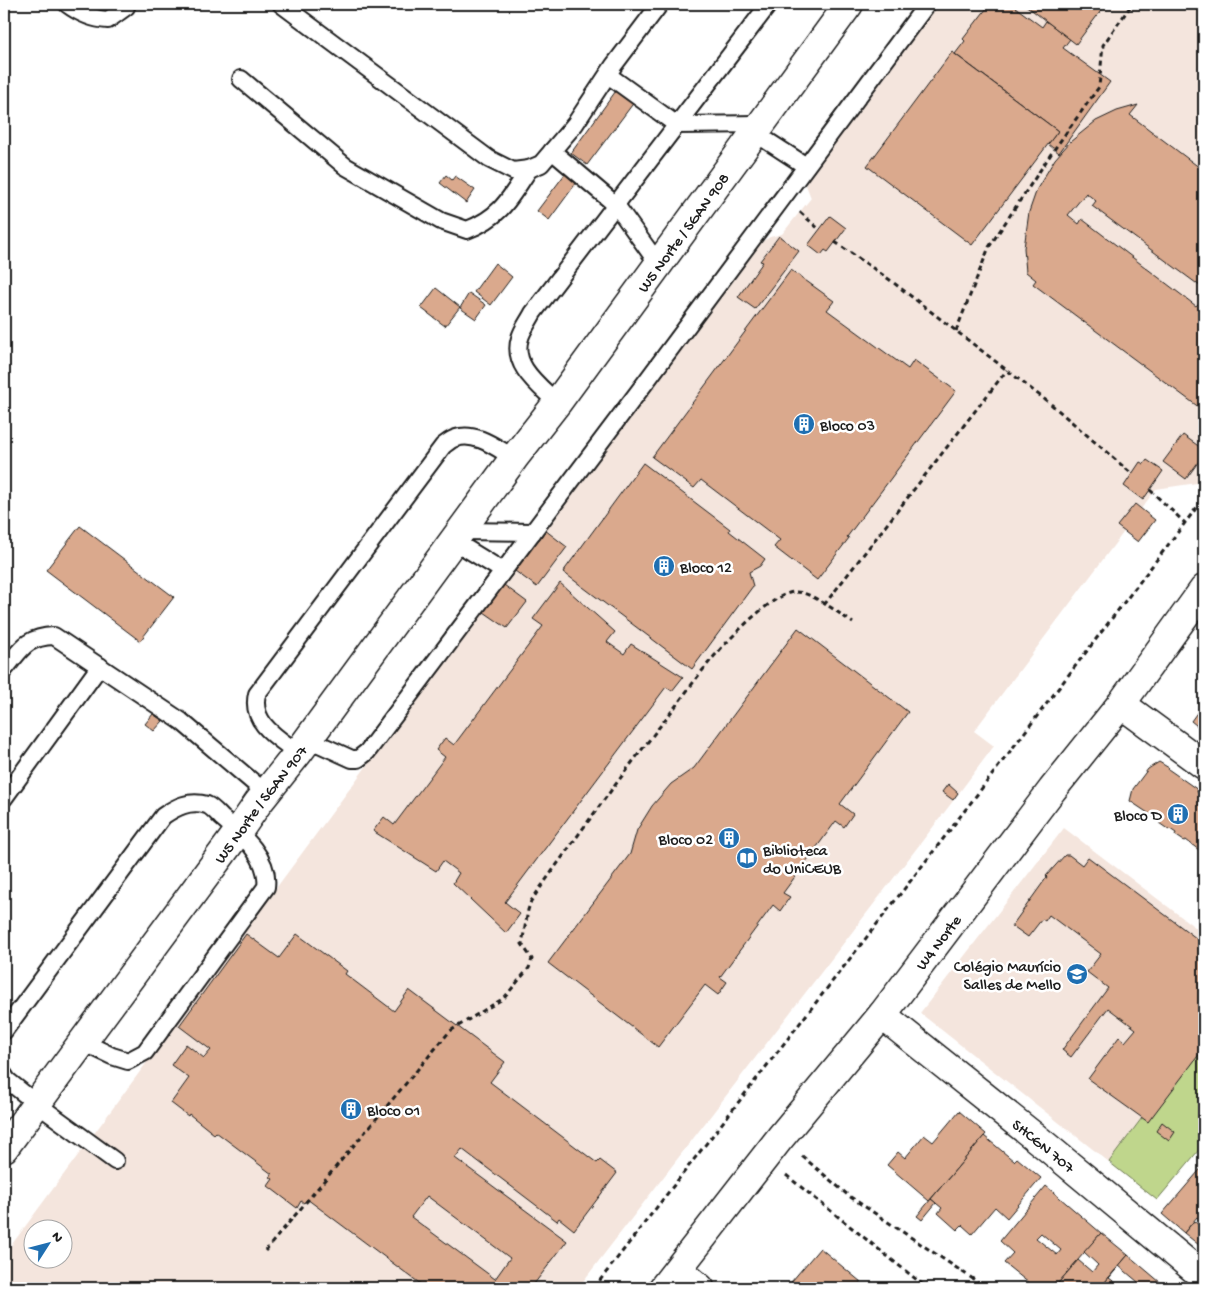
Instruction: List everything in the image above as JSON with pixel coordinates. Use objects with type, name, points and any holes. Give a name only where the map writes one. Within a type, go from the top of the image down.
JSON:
[{"type":"main road","name":"W5 Norte / SGAN 908","points":[[514,458],[558,403],[849,4]]},
{"type":"main road","name":"W5 Norte / SGAN 907","points":[[6,1140],[37,1104],[514,458]]},
{"type":"main road","name":"W4 Norte","points":[[670,1279],[772,1148],[882,1015],[1052,790],[1121,704],[1204,589]]},
{"type":"main road","points":[[1121,704],[1204,765]]},
{"type":"main road","name":"SHCGN 707","points":[[882,1015],[1046,1146],[1204,1277]]},
{"type":"main road","points":[[670,1279],[700,1288]]},
{"type":"lane","points":[[67,4],[94,19],[108,20],[126,7],[127,4]]},
{"type":"lane","points":[[281,4],[489,159],[513,172],[529,169],[541,164],[575,124],[608,74],[660,4]]},
{"type":"lane","points":[[558,403],[527,373],[518,354],[520,338],[533,313],[769,4]]},
{"type":"lane","points":[[514,458],[477,438],[464,436],[454,438],[443,446],[257,694],[255,704],[257,713],[264,726],[303,746],[358,759],[364,756],[927,4]]},
{"type":"lane","points":[[608,74],[678,124],[758,128],[806,166]]},
{"type":"lane","points":[[242,79],[346,166],[442,221],[466,230],[482,224],[502,209],[529,169]]},
{"type":"lane","points":[[552,151],[616,205],[658,265]]},
{"type":"lane","points":[[457,536],[533,532]]},
{"type":"lane","points":[[457,536],[503,571]]},
{"type":"lane","points":[[4,670],[27,642],[43,636],[54,636],[181,721],[266,793]]},
{"type":"lane","points":[[4,798],[100,666]]},
{"type":"lane","points":[[4,1031],[163,816],[178,806],[194,804],[208,806],[238,832],[255,851],[268,876],[266,887],[145,1052],[128,1061],[112,1056],[83,1042]]},
{"type":"lane","points":[[4,1075],[7,1080],[37,1104],[115,1161]]},
{"type":"path","points":[[956,331],[989,247],[1053,151],[1099,87],[1103,45],[1132,4]]},
{"type":"path","points":[[800,212],[820,230]]},
{"type":"path","points":[[835,242],[890,280],[1052,405],[1132,474]]},
{"type":"path","points":[[824,605],[1007,370]]},
{"type":"path","points":[[1150,490],[1185,523]]},
{"type":"path","points":[[594,1288],[943,839],[1204,498]]},
{"type":"path","points":[[265,1251],[450,1031],[504,998],[529,968],[532,959],[522,944],[531,901],[587,822],[716,654],[741,628],[774,600],[795,591],[805,593],[853,623]]},
{"type":"path","points":[[772,1148],[927,1288]]},
{"type":"path","points":[[772,1148],[849,1196],[976,1281],[983,1288]]},
{"type":"shaded area","points":[[936,4],[1204,4],[1204,482],[1156,489],[974,731],[994,746],[578,1288],[4,1288],[4,1255],[22,1231],[22,1270],[72,1270],[72,1220],[30,1220],[569,493],[756,245],[770,237],[782,234],[811,198],[806,185],[806,179]]},
{"type":"shaded area","name":"Colégio Maurício Salles de Mello","points":[[1064,828],[1204,934],[1204,1035],[1109,1162],[920,1013]]},
{"type":"green space","points":[[1204,1035],[1204,1144],[1157,1200],[1109,1162]]},
{"type":"building","points":[[990,4],[1011,4],[1042,27],[1046,21],[1070,39],[1063,48],[1110,82],[1059,153],[1048,144],[1058,131],[955,54],[965,41],[963,39]]},
{"type":"building","points":[[1024,4],[1106,4],[1076,44]]},
{"type":"building","points":[[952,52],[1058,131],[972,245],[867,166]]},
{"type":"building","points":[[618,88],[635,101],[587,165],[571,153]]},
{"type":"building","points":[[1138,105],[1130,115],[1204,171],[1204,289],[1092,206],[1096,201],[1086,193],[1068,215],[1079,224],[1082,219],[1196,306],[1200,302],[1204,305],[1204,411],[1033,284],[1036,280],[1026,272],[1024,248],[1029,212],[1037,189],[1055,159],[1070,142],[1096,121],[1117,111]]},
{"type":"building","points":[[565,174],[577,182],[549,220],[537,211]]},
{"type":"building","points":[[446,175],[452,180],[455,176],[475,190],[466,203],[440,183]]},
{"type":"building","points":[[830,216],[846,228],[828,252],[825,250],[821,255],[808,245]]},
{"type":"building","points":[[779,236],[799,251],[755,309],[738,297],[763,262],[760,261]]},
{"type":"building","points":[[495,263],[512,277],[491,305],[474,292]]},
{"type":"building","name":"Bloco 03","points":[[791,270],[834,301],[827,310],[908,369],[914,360],[956,391],[817,580],[774,547],[780,540],[701,480],[694,488],[652,457]]},
{"type":"building","points":[[436,288],[460,307],[445,326],[421,308]]},
{"type":"building","points":[[469,293],[486,305],[476,319],[460,308]]},
{"type":"building","points":[[1183,435],[1204,450],[1204,454],[1186,479],[1163,462]]},
{"type":"building","points":[[1147,460],[1163,471],[1143,500],[1124,486],[1140,462],[1144,464]]},
{"type":"building","name":"Bloco 12","points":[[643,463],[730,529],[729,531],[765,559],[760,566],[749,572],[753,586],[692,669],[563,572]]},
{"type":"building","points":[[1135,504],[1155,520],[1138,542],[1117,526]]},
{"type":"building","points":[[80,526],[174,597],[140,641],[46,570]]},
{"type":"building","points":[[545,530],[567,547],[537,587],[515,571]]},
{"type":"building","points":[[560,583],[615,632],[607,642],[624,654],[631,644],[683,677],[672,691],[666,687],[505,902],[520,914],[506,933],[453,883],[459,873],[443,861],[436,871],[373,831],[384,817],[394,825],[445,757],[436,750],[445,738],[454,745],[543,626],[533,619]]},
{"type":"building","points":[[504,585],[527,602],[507,628],[484,612]]},
{"type":"building","name":"Bloco 02","points":[[798,628],[908,712],[840,804],[853,814],[844,827],[836,821],[783,893],[790,897],[780,911],[773,905],[720,977],[727,982],[718,995],[705,985],[658,1047],[548,963],[630,854],[637,830],[652,806],[671,784],[694,768]]},
{"type":"building","points":[[1204,703],[1204,727],[1202,730],[1191,721]]},
{"type":"building","points":[[153,714],[163,721],[154,731],[145,724]]},
{"type":"building","name":"Bloco D","points":[[1159,762],[1204,796],[1204,854],[1130,801],[1133,789],[1148,769]]},
{"type":"building","points":[[948,784],[958,793],[953,800],[942,792]]},
{"type":"building","points":[[1065,855],[1069,855],[1082,865],[1088,857],[1204,944],[1204,1048],[1148,1122],[1088,1079],[1119,1037],[1125,1042],[1136,1029],[1108,1008],[1071,1057],[1062,1050],[1108,988],[1087,972],[1101,954],[1049,915],[1045,921],[1042,919],[1028,937],[1014,927],[1011,927],[1046,876]]},
{"type":"building","name":"Bloco 01","points":[[246,934],[279,958],[297,934],[347,971],[345,974],[394,1011],[409,990],[505,1062],[490,1082],[597,1163],[600,1160],[617,1173],[574,1230],[559,1218],[557,1221],[462,1149],[455,1158],[567,1241],[531,1288],[426,1288],[307,1199],[304,1203],[301,1201],[297,1208],[268,1186],[273,1179],[270,1177],[272,1174],[216,1132],[214,1134],[189,1114],[188,1116],[171,1103],[189,1078],[171,1065],[186,1044],[204,1058],[211,1050],[179,1026]],"holes":[[[427,1196],[510,1258],[495,1279],[411,1217]]]},
{"type":"building","points":[[959,1111],[986,1134],[929,1201],[887,1165],[898,1152],[905,1158],[924,1135],[933,1142]]},
{"type":"building","points":[[1162,1122],[1175,1132],[1169,1141],[1156,1131]]},
{"type":"building","points":[[984,1136],[1014,1161],[1017,1158],[1041,1178],[1007,1218],[995,1207],[972,1234],[962,1225],[957,1230],[938,1213],[942,1208],[931,1199]]},
{"type":"building","points":[[1204,1165],[1204,1223],[1197,1217],[1184,1233],[1162,1214]]},
{"type":"building","points":[[1046,1186],[1101,1233],[1054,1288],[1035,1288],[1004,1263],[1013,1253],[1000,1241]],"holes":[[[1041,1233],[1061,1250],[1057,1255],[1036,1238]]]},
{"type":"building","points":[[931,1199],[936,1203],[922,1220],[917,1216]]},
{"type":"building","points":[[1194,1221],[1204,1229],[1204,1249],[1184,1233]]},
{"type":"building","points":[[1101,1233],[1128,1255],[1100,1288],[1054,1288],[1078,1260],[1092,1272],[1098,1265],[1084,1252]]},
{"type":"building","points":[[820,1248],[861,1282],[856,1288],[786,1288]]},
{"type":"building","points":[[1128,1255],[1167,1288],[1133,1288],[1138,1282],[1119,1266],[1109,1278],[1123,1288],[1100,1288]]},
{"type":"place","name":"Bloco 03","points":[[804,424]]},
{"type":"place","name":"Bloco 12","points":[[664,566]]},
{"type":"place","name":"Bloco D","points":[[1178,814]]},
{"type":"place","name":"Bloco 02","points":[[729,838]]},
{"type":"place","name":"Biblioteca do UniCEUB","points":[[747,858]]},
{"type":"place","name":"Colégio Maurício Salles de Mello","points":[[1077,974]]},
{"type":"place","name":"Bloco 01","points":[[351,1109]]}]
